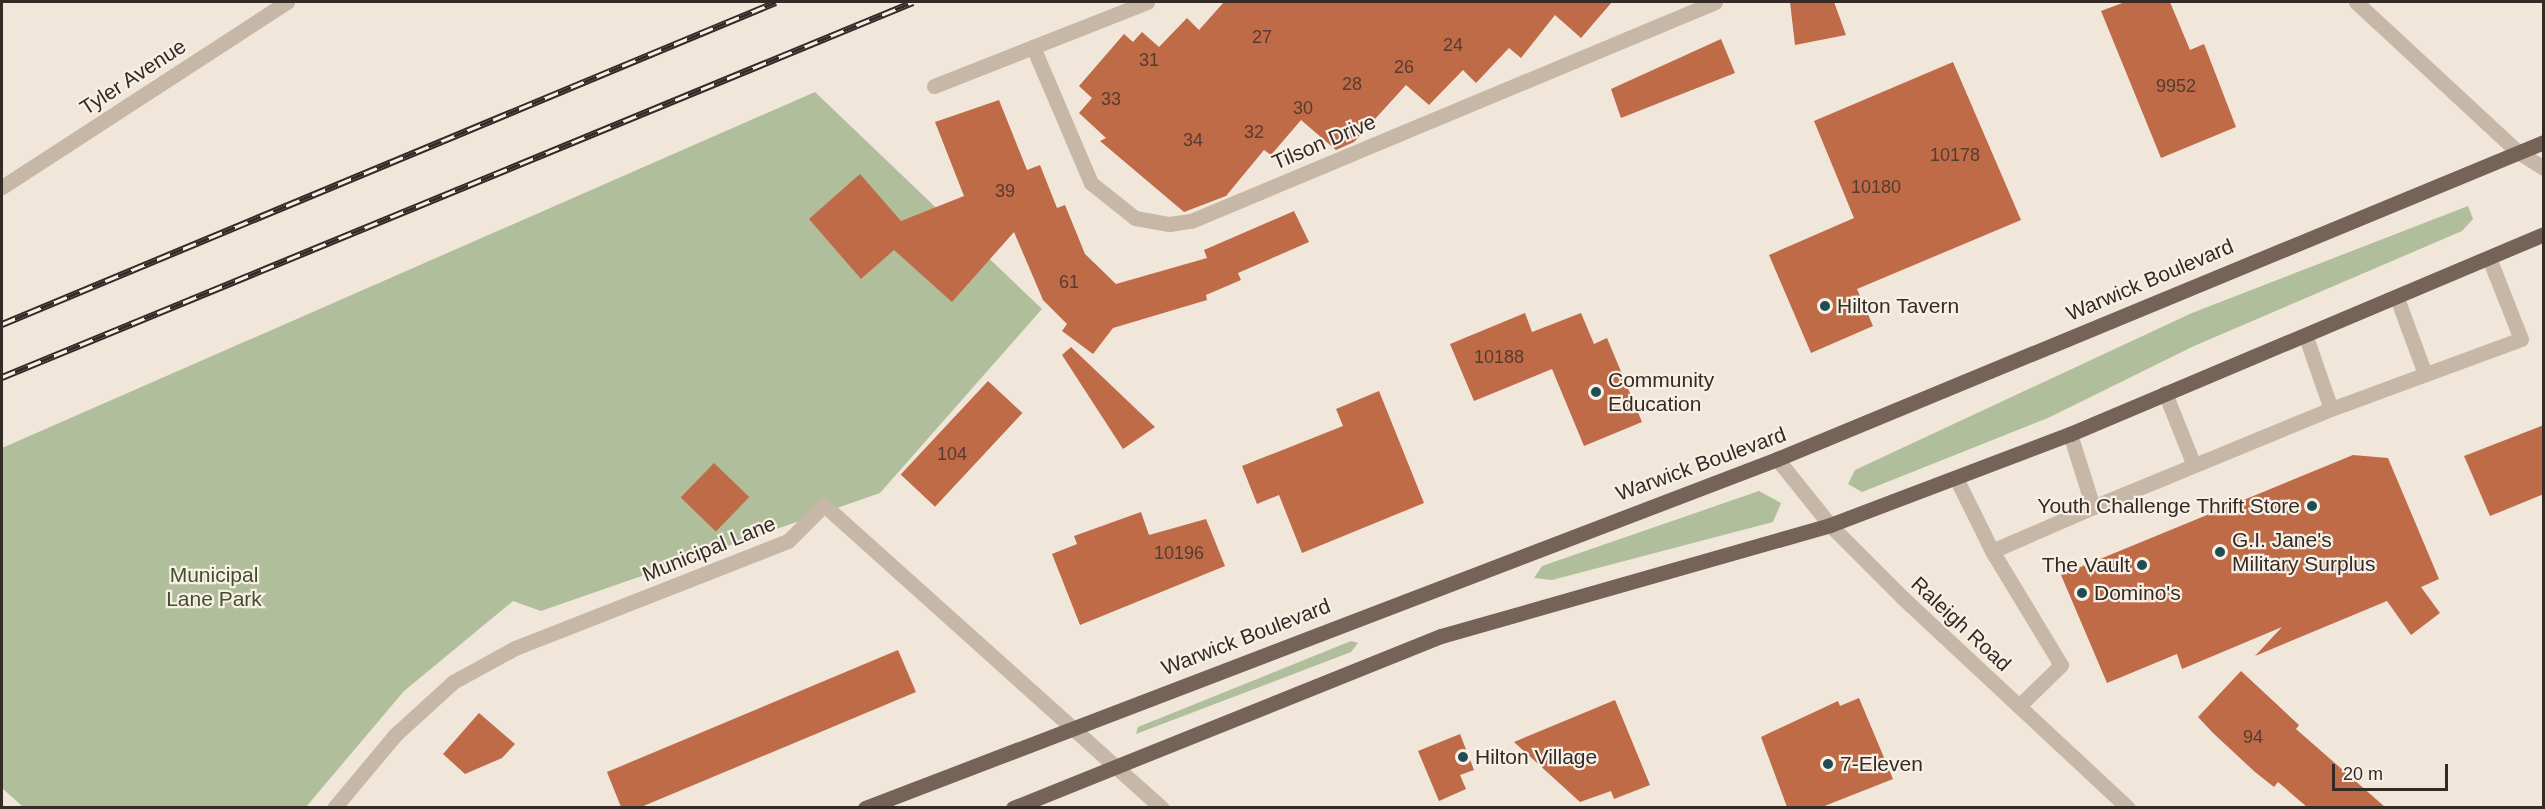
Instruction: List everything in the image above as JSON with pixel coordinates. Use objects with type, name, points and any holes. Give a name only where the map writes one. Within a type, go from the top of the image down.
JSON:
[{"type":"main road","name":"Warwick Boulevard","points":[[865,807],[1776,459],[2544,141]]},
{"type":"main road","points":[[1013,807],[1441,636],[1830,525],[1956,478],[2306,337],[2544,234]]},
{"type":"street","name":"Tyler Avenue","points":[[2,187],[287,2]]},
{"type":"street","points":[[934,86],[1147,2]]},
{"type":"street","name":"Tilson Drive","points":[[1033,47],[1091,183],[1106,201],[1135,218],[1168,224],[1191,221],[1715,2]]},
{"type":"street","points":[[2356,2],[2518,152],[2544,168]]},
{"type":"street","points":[[1992,551],[2193,463],[2521,339],[2489,258]]},
{"type":"street","points":[[2397,298],[2426,374]]},
{"type":"street","points":[[2306,337],[2331,409]]},
{"type":"street","points":[[2165,393],[2193,463]]},
{"type":"street","points":[[2070,434],[2093,507]]},
{"type":"street","name":"Raleigh Road","points":[[1776,459],[1830,525],[2128,807]]},
{"type":"street","points":[[1956,478],[1992,551],[2061,665],[2019,706]]},
{"type":"street","name":"Municipal Lane","points":[[334,807],[395,735],[453,682],[515,648],[788,541],[824,505],[1074,728]]},
{"type":"street","points":[[1074,728],[1162,807]]},
{"type":"green space","name":"Municipal Lane Park","points":[[815,92],[1042,309],[880,493],[541,611],[513,601],[404,691],[306,807],[23,807],[2,788],[2,448]]},
{"type":"green space","points":[[2468,206],[2473,219],[2462,231],[2194,346],[2048,418],[1862,492],[1848,484],[1855,470],[2192,313]]},
{"type":"green space","points":[[1759,491],[1781,503],[1773,522],[1552,580],[1534,578],[1542,566]]},
{"type":"green space","points":[[1351,641],[1358,643],[1351,652],[1136,734],[1138,727]]},
{"type":"building","points":[[1224,2],[1612,2],[1581,38],[1555,15],[1521,58],[1509,48],[1476,83],[1463,70],[1429,105],[1406,85],[1354,142],[1336,150],[1301,120],[1271,155],[1264,150],[1226,196],[1184,212],[1100,141],[1106,138],[1079,113],[1092,98],[1079,86],[1124,34],[1133,42],[1142,32],[1159,47],[1187,18],[1199,30]]},
{"type":"building","points":[[1790,2],[1834,2],[1846,35],[1795,45]]},
{"type":"building","points":[[2125,2],[2170,2],[2190,50],[2204,44],[2236,127],[2161,158],[2101,11]]},
{"type":"building","points":[[1721,39],[1735,73],[1621,118],[1611,89]]},
{"type":"building","points":[[1953,62],[2021,220],[1857,289],[1873,326],[1811,353],[1769,255],[1854,218],[1814,121]]},
{"type":"building","points":[[999,100],[1027,170],[1040,165],[1057,208],[1065,205],[1085,254],[1116,284],[1207,258],[1204,250],[1294,211],[1309,242],[1238,273],[1241,280],[1206,295],[1207,300],[1113,328],[1093,354],[1062,331],[1067,324],[1043,300],[1014,232],[952,302],[894,250],[861,279],[809,219],[860,174],[901,221],[964,196],[935,122]]},
{"type":"building","points":[[1525,313],[1532,332],[1581,313],[1594,344],[1607,338],[1642,422],[1584,446],[1552,369],[1474,401],[1450,344]]},
{"type":"building","points":[[1071,347],[1155,427],[1123,449],[1062,355]]},
{"type":"building","points":[[988,381],[1022,413],[935,507],[901,475]]},
{"type":"building","points":[[1379,391],[1424,503],[1302,553],[1279,495],[1257,504],[1242,466],[1343,426],[1336,409]]},
{"type":"building","points":[[2544,425],[2544,494],[2490,516],[2464,456]]},
{"type":"building","points":[[2353,455],[2388,458],[2439,579],[2421,587],[2440,613],[2411,635],[2387,601],[2255,656],[2282,627],[2182,669],[2177,654],[2107,683],[2061,575]]},
{"type":"building","points":[[714,463],[749,497],[716,532],[681,498]]},
{"type":"building","points":[[1141,512],[1149,535],[1206,519],[1225,566],[1080,625],[1052,554],[1077,544],[1074,536]]},
{"type":"building","points":[[898,650],[916,692],[641,807],[621,807],[607,772]]},
{"type":"building","points":[[2241,671],[2299,725],[2296,729],[2385,807],[2307,807],[2278,782],[2274,787],[2213,733],[2198,717]]},
{"type":"building","name":"7-Eleven","points":[[1859,698],[1893,779],[1822,807],[1787,807],[1761,737],[1838,701],[1840,706]]},
{"type":"building","points":[[1615,700],[1650,785],[1614,799],[1611,791],[1580,802],[1514,742]]},
{"type":"building","points":[[479,713],[515,744],[502,758],[465,774],[443,754]]},
{"type":"building","points":[[1460,734],[1474,770],[1460,775],[1466,789],[1439,801],[1418,751]]},
{"type":"railway","points":[[2,324],[776,2]]},
{"type":"railway","points":[[2,377],[913,2]]},
{"type":"place","name":"Hilton Tavern","points":[[1825,306]]},
{"type":"place","name":"Community Education","points":[[1596,392]]},
{"type":"place","name":"Youth Challenge Thrift Store","points":[[2312,506]]},
{"type":"place","name":"G.I. Jane's Military Surplus","points":[[2220,552]]},
{"type":"place","name":"The Vault","points":[[2142,565]]},
{"type":"place","name":"Domino's","points":[[2082,593]]},
{"type":"place","name":"Hilton Village","points":[[1463,757]]},
{"type":"place","name":"7-Eleven","points":[[1828,764]]}]
